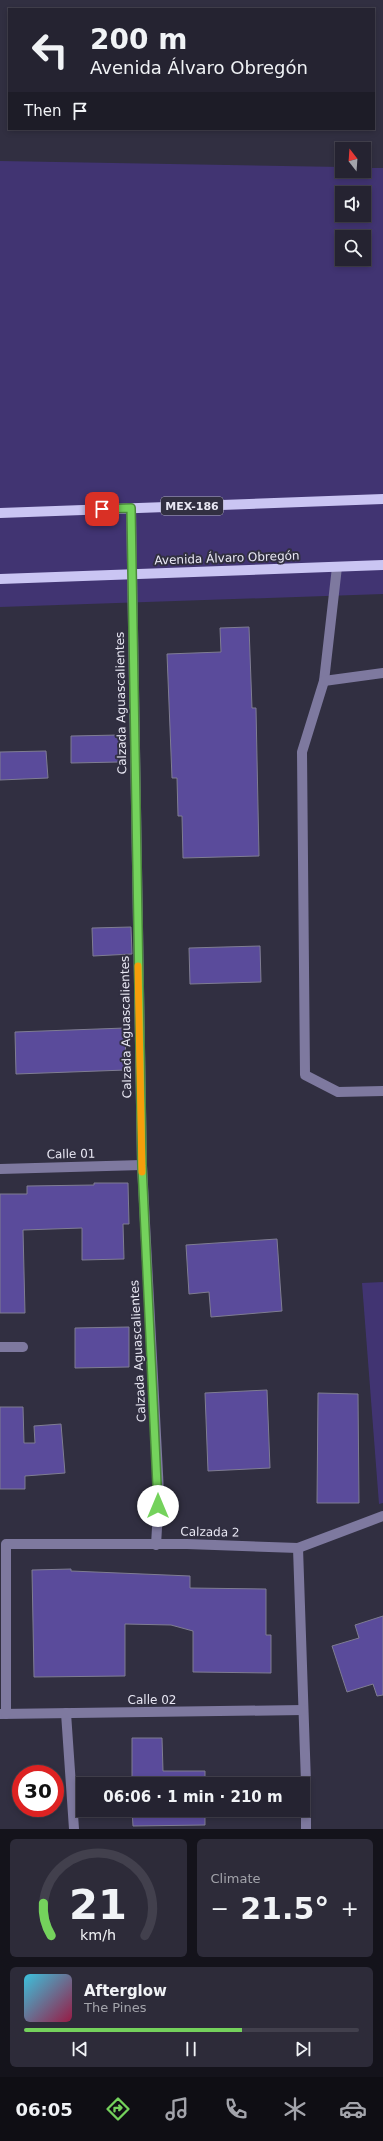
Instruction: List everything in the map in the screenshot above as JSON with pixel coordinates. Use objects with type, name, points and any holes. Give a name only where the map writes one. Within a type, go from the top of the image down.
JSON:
[{"type":"main road","name":"MEX-186","points":[[0,513],[383,499]]},
{"type":"main road","name":"Avenida Álvaro Obregón","points":[[0,579],[383,565]]},
{"type":"street","name":"Calzada Aguascalientes","points":[[131,508],[142,1166],[158,1493],[156,1545]]},
{"type":"street","points":[[337,567],[324,680],[302,752],[305,1074],[338,1092],[383,1091]]},
{"type":"street","points":[[324,680],[383,674]]},
{"type":"street","name":"Calle 01","points":[[0,1168],[142,1166]]},
{"type":"street","points":[[0,1347],[23,1347]]},
{"type":"street","name":"Calzada 2","points":[[3,1714],[6,1544],[298,1548],[383,1516]]},
{"type":"street","points":[[298,1548],[306,1829]]},
{"type":"street","name":"Calle 02","points":[[3,1714],[303,1710]]},
{"type":"street","points":[[66,1714],[74,1829]]},
{"type":"shaded area","points":[[0,161],[335,167],[335,178],[371,178],[371,168],[383,168],[383,594],[0,607]]},
{"type":"shaded area","points":[[383,1282],[383,1503],[379,1504],[362,1283]]},
{"type":"building","points":[[249,627],[252,708],[256,708],[259,856],[183,858],[182,816],[178,816],[177,778],[172,778],[167,654],[221,652],[220,628]]},
{"type":"building","points":[[119,735],[120,762],[71,763],[71,736]]},
{"type":"building","points":[[46,751],[48,778],[0,780],[0,752]]},
{"type":"building","points":[[131,927],[132,954],[93,956],[92,928]]},
{"type":"building","points":[[260,946],[261,982],[190,984],[189,948]]},
{"type":"building","points":[[125,1028],[126,1070],[16,1074],[15,1032]]},
{"type":"building","points":[[94,1183],[128,1183],[129,1224],[123,1224],[124,1259],[82,1260],[82,1228],[23,1230],[25,1313],[0,1313],[0,1194],[27,1194],[27,1186],[94,1185]]},
{"type":"building","points":[[277,1239],[282,1311],[211,1317],[209,1292],[189,1294],[186,1245]]},
{"type":"building","points":[[129,1327],[129,1367],[75,1368],[75,1328]]},
{"type":"building","points":[[267,1390],[270,1468],[208,1471],[205,1393]]},
{"type":"building","points":[[318,1393],[358,1394],[359,1503],[317,1503]]},
{"type":"building","points":[[0,1407],[23,1407],[24,1443],[35,1443],[34,1426],[61,1424],[65,1473],[25,1476],[25,1489],[0,1489]]},
{"type":"building","points":[[71,1569],[71,1571],[190,1576],[190,1588],[266,1589],[266,1635],[271,1635],[271,1673],[193,1672],[193,1631],[171,1625],[125,1624],[125,1676],[34,1677],[32,1570]]},
{"type":"building","points":[[383,1616],[383,1695],[377,1696],[373,1684],[347,1692],[332,1646],[359,1638],[355,1625]]},
{"type":"building","points":[[132,1738],[162,1738],[163,1771],[205,1771],[205,1777],[132,1777]]},
{"type":"building","points":[[132,1817],[205,1817],[205,1825],[133,1826]]},
{"type":"slow traffic","points":[[138,966],[142,1172]]},
{"type":"route","points":[[102,509],[131,508],[142,1166],[158,1506]]}]
